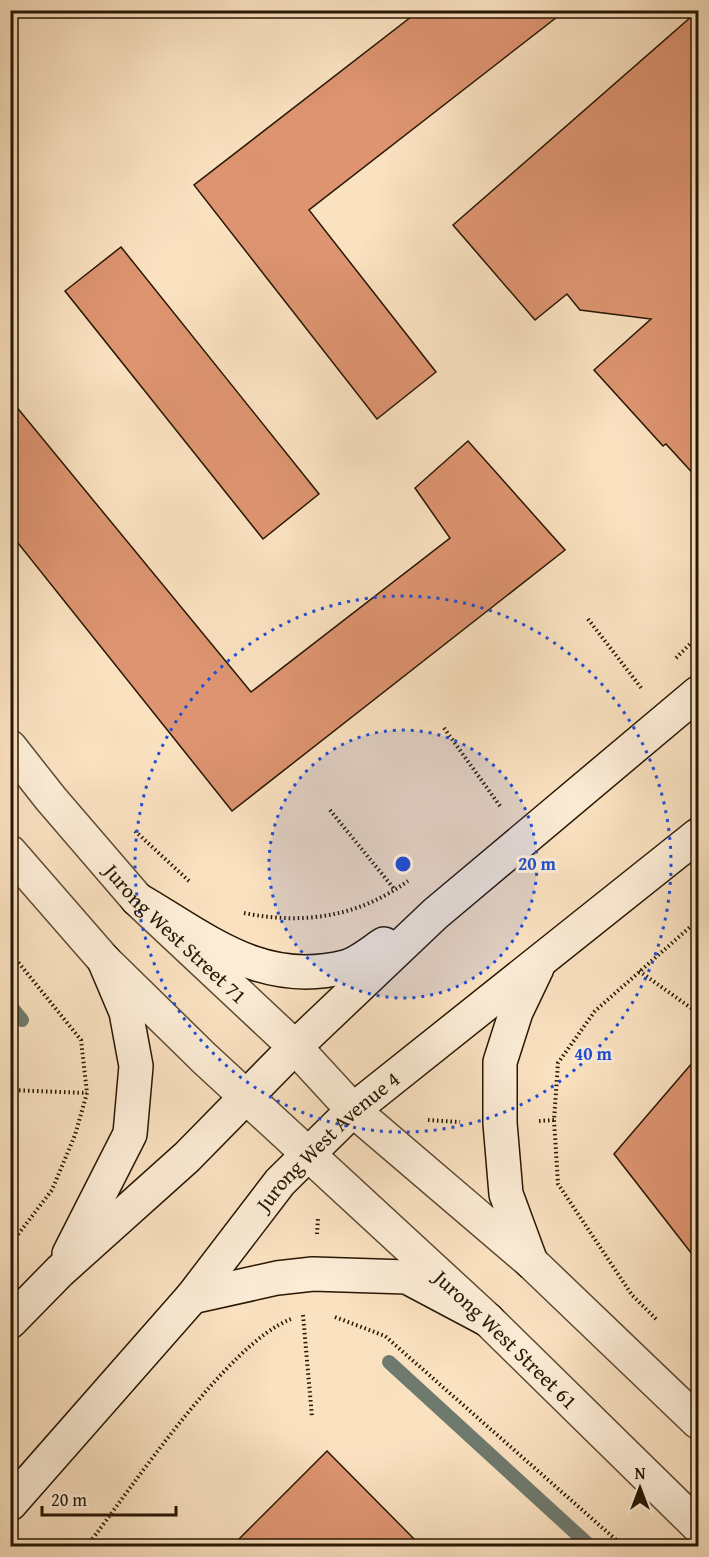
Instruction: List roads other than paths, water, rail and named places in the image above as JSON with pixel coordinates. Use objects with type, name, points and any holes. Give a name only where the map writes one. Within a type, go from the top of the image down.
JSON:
[{"type":"main road","points":[[10,1322],[60,1271],[187,1157],[295,1047],[435,914],[699,693]]},
{"type":"main road","name":"Jurong West Street 71","points":[[10,747],[137,900],[295,1047],[354,1110]]},
{"type":"main road","name":"Jurong West Avenue 4","points":[[10,1504],[192,1297],[280,1182],[354,1110],[699,835]]},
{"type":"main road","points":[[10,852],[104,960],[204,1058],[309,1155]]},
{"type":"main road","points":[[137,900],[248,963],[293,974],[347,967],[435,914]]},
{"type":"main road","points":[[60,1271],[130,1134],[136,1066],[126,1012],[104,960]]},
{"type":"main road","points":[[531,1262],[506,1194],[500,1123],[500,1062],[516,1012],[541,961]]},
{"type":"main road","points":[[354,1110],[531,1262],[699,1422]]},
{"type":"main road","name":"Jurong West Street 61","points":[[309,1155],[488,1320],[699,1526]]},
{"type":"main road","points":[[192,1297],[278,1278],[313,1274],[407,1277],[488,1320]]},
{"type":"waterway","points":[[10,1005],[22,1020]]},
{"type":"waterway","points":[[389,1362],[590,1546]]}]
